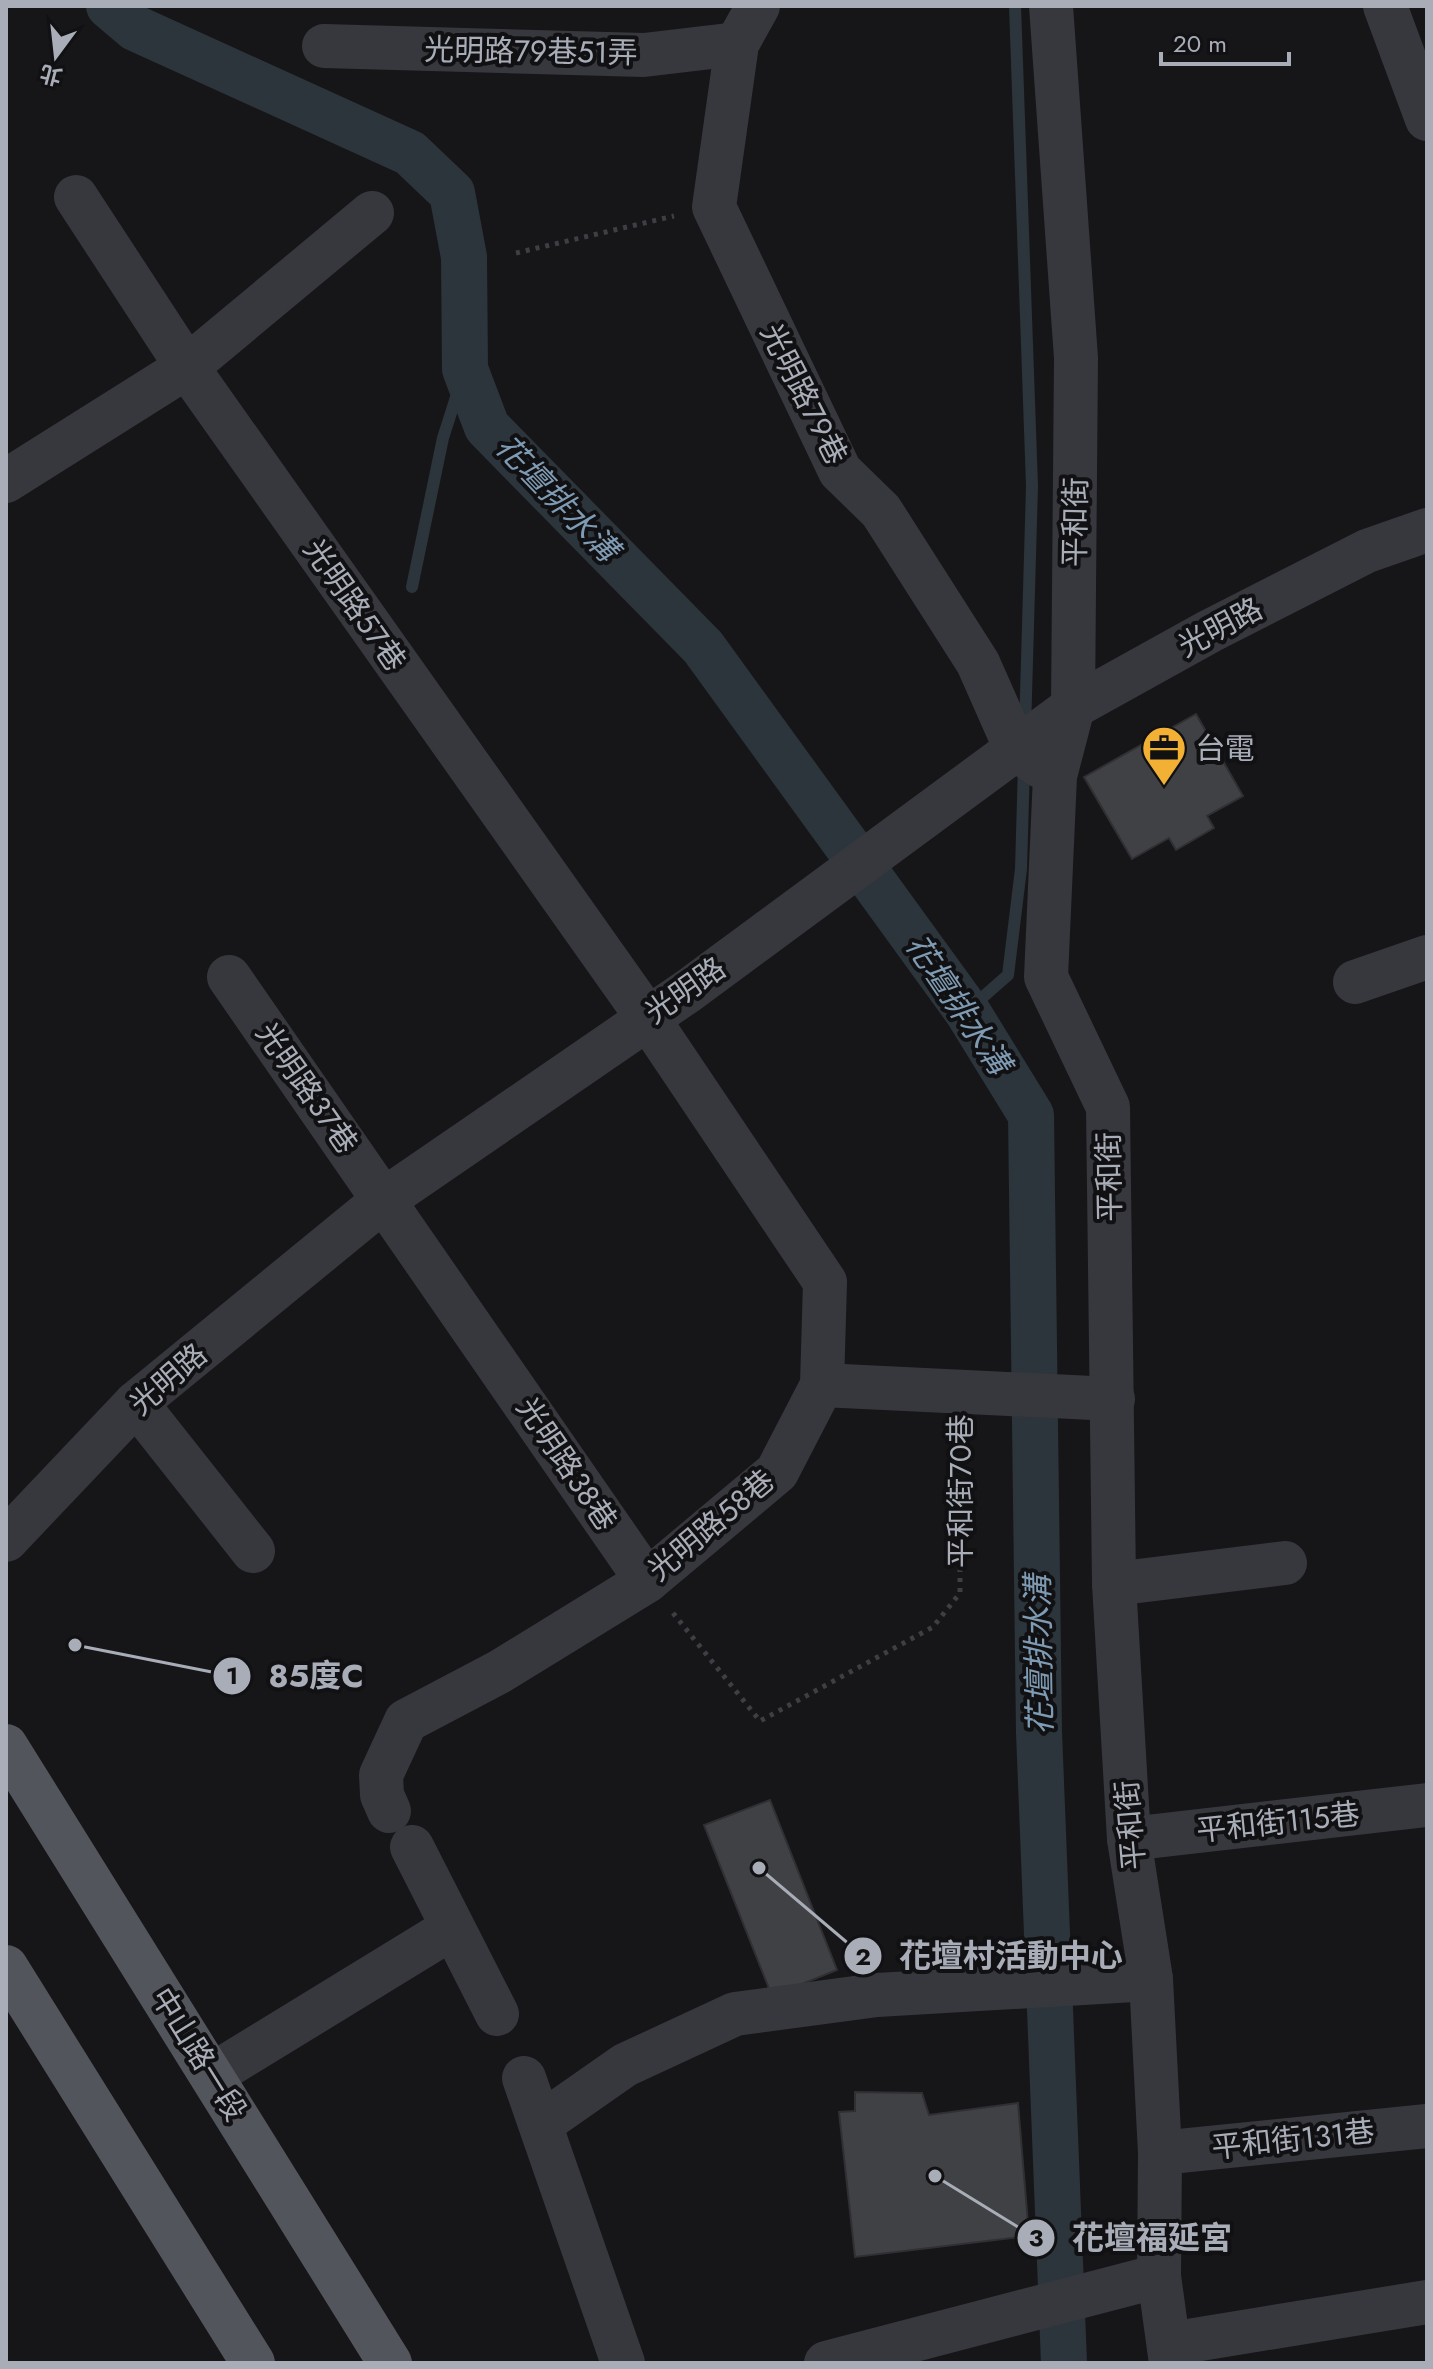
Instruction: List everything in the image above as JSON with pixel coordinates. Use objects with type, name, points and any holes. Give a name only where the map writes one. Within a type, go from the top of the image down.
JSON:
[{"type":"main road","name":"中山路一段","points":[[6,1746],[390,2363]]},
{"type":"main road","points":[[6,1967],[253,2363]]},
{"type":"street","points":[[714,207],[737,44],[758,6]]},
{"type":"street","points":[[1385,6],[1427,119]]},
{"type":"street","name":"平和街","points":[[1042,7],[1076,358],[1073,707],[1055,776],[1046,977],[1108,1107],[1114,1584],[1129,1839],[1151,1979],[1160,2153],[1159,2276],[1170,2354]]},
{"type":"street","name":"光明路79巷51弄","points":[[324,46],[644,55],[737,44]]},
{"type":"street","name":"光明路57巷","points":[[76,197],[187,367],[647,1017]]},
{"type":"street","name":"光明路79巷","points":[[714,207],[840,471],[881,511],[962,637],[978,663],[1016,749]]},
{"type":"street","points":[[6,481],[187,367],[372,213]]},
{"type":"street","name":"光明路","points":[[6,1540],[136,1403],[385,1199],[647,1017],[1073,707],[1210,631],[1352,559],[1427,530]]},
{"type":"street","points":[[1016,749],[1055,776]]},
{"type":"street","points":[[1355,982],[1427,957]]},
{"type":"street","name":"光明路37巷","points":[[229,977],[385,1199]]},
{"type":"street","name":"光明路58巷","points":[[389,1811],[382,1795],[381,1775],[406,1721],[499,1672],[647,1581],[777,1472],[822,1385],[825,1282],[647,1017]]},
{"type":"street","name":"光明路38巷","points":[[385,1199],[647,1581]]},
{"type":"street","name":"平和街70巷","points":[[822,1385],[960,1389],[1113,1399]]},
{"type":"street","points":[[136,1403],[253,1551]]},
{"type":"street","points":[[1114,1584],[1285,1563]]},
{"type":"street","name":"平和街115巷","points":[[1129,1839],[1427,1805]]},
{"type":"street","points":[[412,1847],[497,2014]]},
{"type":"street","points":[[212,2075],[452,1928]]},
{"type":"street","points":[[542,2123],[625,2065],[735,2014],[877,1995],[1151,1979]]},
{"type":"street","points":[[524,2078],[623,2363]]},
{"type":"street","name":"平和街131巷","points":[[1160,2153],[1427,2126]]},
{"type":"street","points":[[826,2363],[1159,2276]]},
{"type":"street","points":[[1170,2354],[1427,2302]]},
{"type":"path","points":[[516,253],[714,207]]},
{"type":"path","name":"平和街70巷","points":[[647,1581],[760,1721],[933,1627],[960,1593],[960,1389]]},
{"type":"building","name":"台電","points":[[1196,714],[1243,796],[1207,816],[1214,828],[1176,850],[1169,838],[1132,859],[1084,777]]},
{"type":"building","points":[[770,1800],[837,1970],[772,1996],[704,1825]]},
{"type":"building","points":[[855,2092],[922,2093],[929,2115],[1018,2103],[1029,2236],[855,2257],[839,2112],[855,2111]]},
{"type":"waterway","name":"花壇排水溝","points":[[109,6],[135,28],[410,153],[452,193],[464,257],[465,369],[487,427],[703,647],[967,1011],[1031,1115],[1039,1732],[1064,2363]]},
{"type":"waterway","points":[[1015,6],[1032,486],[1025,730]]},
{"type":"waterway","points":[[412,587],[443,438],[465,369]]},
{"type":"waterway","points":[[967,1011],[1008,975],[1021,869],[1024,765]]},
{"type":"place","name":"台電","points":[[1164,787]]},
{"type":"place","name":"85度C","points":[[75,1645]]},
{"type":"place","name":"花壇村活動中心","points":[[759,1868]]},
{"type":"place","name":"花壇福延宮","points":[[935,2176]]}]
